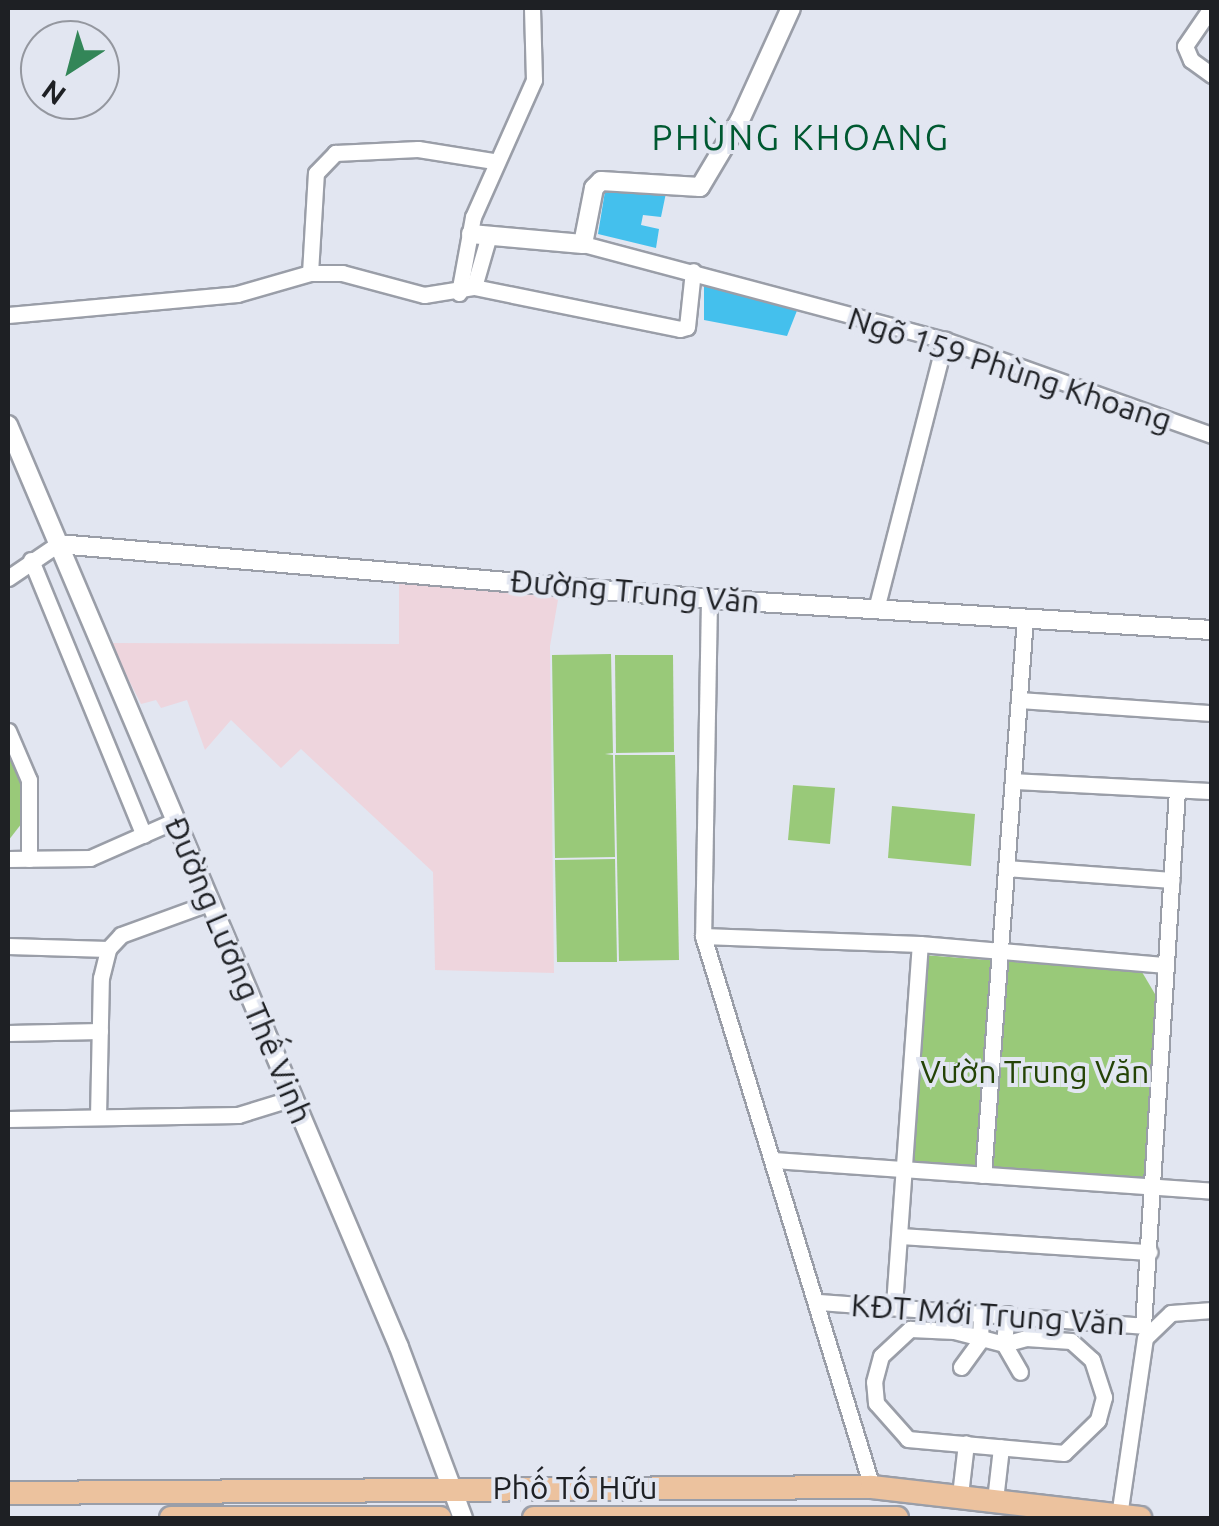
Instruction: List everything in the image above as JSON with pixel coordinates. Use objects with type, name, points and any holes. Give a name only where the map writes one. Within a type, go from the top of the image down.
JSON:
[{"type":"main road","name":"Phố Tố Hữu","points":[[8,1492],[872,1487],[1128,1517]]},
{"type":"main road","points":[[171,1518],[440,1518]]},
{"type":"main road","name":"Phố Tố Hữu","points":[[534,1518],[897,1518]]},
{"type":"street","points":[[466,290],[494,161],[534,80],[532,8]]},
{"type":"street","points":[[480,235],[583,244],[594,188],[601,180],[690,188],[705,182],[790,8]]},
{"type":"street","points":[[1211,8],[1185,46],[1191,60],[1212,75]]},
{"type":"street","points":[[310,273],[316,173],[335,152],[418,149],[494,161]]},
{"type":"street","name":"Ngõ 159 Phùng Khoang","points":[[583,244],[944,340],[1212,435]]},
{"type":"street","points":[[8,315],[237,294],[310,273],[378,278],[424,295],[466,290],[680,329],[687,327],[693,271]]},
{"type":"street","points":[[876,609],[944,340]]},
{"type":"street","name":"Đường Lương Thế Vinh","points":[[8,426],[293,1098],[463,1518]]},
{"type":"street","points":[[8,578],[58,544]]},
{"type":"street","name":"Đường Trung Văn","points":[[58,544],[709,599],[1212,630]]},
{"type":"street","points":[[31,560],[144,835]]},
{"type":"street","points":[[709,599],[703,936],[819,1302],[872,1487]]},
{"type":"street","points":[[983,1175],[1025,618]]},
{"type":"street","points":[[1019,700],[1212,713]]},
{"type":"street","points":[[8,731],[29,780],[29,859]]},
{"type":"street","points":[[1013,781],[1212,791]]},
{"type":"street","name":"KĐT Mới Trung Văn","points":[[819,1302],[1143,1326],[1177,790]]},
{"type":"street","points":[[8,859],[90,858],[176,820]]},
{"type":"street","points":[[1006,868],[1172,880]]},
{"type":"street","points":[[98,1118],[100,1031],[108,949],[122,935],[211,902]]},
{"type":"street","points":[[703,936],[920,944],[1166,965]]},
{"type":"street","points":[[894,1305],[920,944]]},
{"type":"street","points":[[8,946],[108,949]]},
{"type":"street","points":[[8,1033],[100,1031]]},
{"type":"street","points":[[8,1119],[238,1115],[293,1098]]},
{"type":"street","points":[[774,1160],[1212,1191]]},
{"type":"street","points":[[900,1236],[1148,1252]]},
{"type":"street","points":[[1128,1517],[1145,1338],[1171,1313],[1212,1310]]},
{"type":"street","points":[[961,1367],[980,1341],[981,1312]]},
{"type":"street","points":[[1006,1314],[1004,1344],[1020,1372]]},
{"type":"street","points":[[910,1329],[954,1331],[980,1341],[1071,1341],[1092,1360],[1104,1397],[1098,1420],[1064,1453],[908,1439],[876,1402],[874,1382],[881,1356],[910,1329]]},
{"type":"street","points":[[960,1495],[966,1443]]},
{"type":"street","points":[[995,1500],[1001,1447]]},
{"type":"shaded area","points":[[399,584],[559,594],[550,646],[554,973],[435,970],[433,872],[301,749],[281,768],[231,720],[205,750],[187,700],[161,708],[156,700],[141,704],[110,643],[399,644]]},
{"type":"green space","points":[[611,654],[613,753],[605,754],[613,755],[615,857],[555,858],[552,655]]},
{"type":"green space","points":[[615,655],[673,655],[674,752],[616,753]]},
{"type":"green space","points":[[8,747],[20,780],[22,823],[8,841]]},
{"type":"green space","points":[[615,755],[675,755],[679,960],[619,961]]},
{"type":"green space","points":[[793,785],[835,788],[830,844],[788,840]]},
{"type":"green space","points":[[892,806],[975,814],[971,866],[888,858]]},
{"type":"green space","points":[[615,859],[617,962],[557,962],[555,860]]},
{"type":"green space","name":"Vườn Trung Văn","points":[[923,955],[1142,972],[1165,1011],[1152,1187],[905,1169]]},
{"type":"water","points":[[606,185],[666,193],[661,217],[643,215],[641,225],[659,229],[656,248],[598,234]]},
{"type":"water","points":[[704,278],[800,303],[787,336],[704,320]]},
{"type":"district","name":"PHÙNG KHOANG","points":[[801,137]]}]
